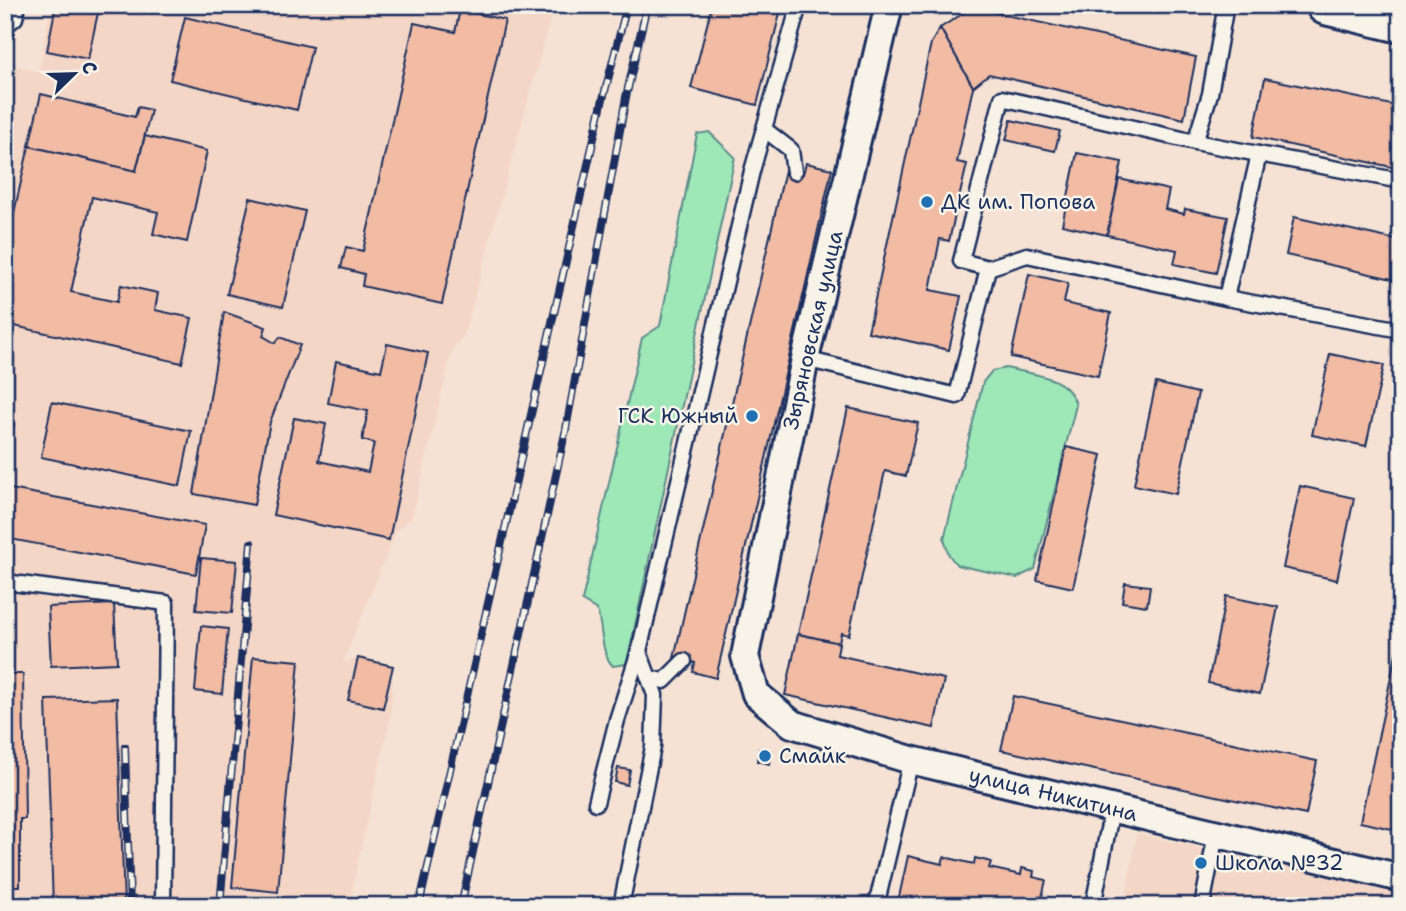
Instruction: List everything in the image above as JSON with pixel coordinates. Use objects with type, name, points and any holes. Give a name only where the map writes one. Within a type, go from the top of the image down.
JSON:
[{"type":"main road","points":[[1326,5],[1401,23]]},
{"type":"street","name":"Зыряновская улица","points":[[745,656],[805,359],[888,5]]},
{"type":"street","name":"улица Никитина","points":[[745,656],[756,694],[792,724],[911,761],[1401,878]]},
{"type":"lane","points":[[5,26],[15,18],[18,5]]},
{"type":"lane","points":[[596,803],[617,720],[639,651],[764,129],[799,5]]},
{"type":"lane","points":[[1195,142],[1209,94],[1226,5]]},
{"type":"lane","points":[[1401,181],[1195,142],[1002,98],[961,261],[988,268],[1027,255],[1226,298],[1401,330]]},
{"type":"lane","points":[[764,129],[791,150],[794,172]]},
{"type":"lane","points":[[1226,298],[1259,154]]},
{"type":"lane","points":[[805,359],[957,396],[988,268]]},
{"type":"lane","points":[[5,582],[166,604],[163,906]]},
{"type":"lane","points":[[621,906],[653,747],[655,695],[639,651]]},
{"type":"lane","points":[[649,678],[664,681],[684,661]]},
{"type":"lane","points":[[876,906],[911,761]]},
{"type":"lane","points":[[1093,906],[1112,809]]},
{"type":"lane","points":[[1202,906],[1216,834]]},
{"type":"shaded area","points":[[51,5],[110,5],[158,14],[161,5],[554,5],[464,335],[452,350],[412,518],[397,529],[343,662],[358,658],[393,666],[391,714],[348,906],[5,906],[5,462],[9,462],[17,422],[5,419],[5,64],[39,72]]},
{"type":"shaded area","name":"Школа №32","points":[[1137,834],[1401,892],[1401,906],[1124,906]]},
{"type":"green space","points":[[709,132],[735,157],[630,649],[626,664],[613,666],[604,647],[597,610],[582,601],[642,338],[660,326],[697,134]]},
{"type":"green space","points":[[1006,368],[1057,382],[1072,395],[1076,405],[1035,569],[1017,578],[957,565],[949,555],[944,539],[983,382],[992,371]]},
{"type":"building","points":[[56,5],[99,8],[88,59],[47,51]]},
{"type":"building","points":[[712,5],[782,5],[757,105],[691,88]]},
{"type":"building","points":[[460,10],[505,20],[442,304],[362,286],[364,274],[341,268],[346,247],[363,251],[414,23],[455,32]]},
{"type":"building","points":[[983,10],[1196,57],[1184,119],[989,74],[973,87],[940,28],[967,11]]},
{"type":"building","points":[[185,17],[312,47],[297,110],[170,80]]},
{"type":"building","name":"ДК им. Попова","points":[[940,28],[973,87],[957,162],[967,164],[949,241],[940,239],[930,290],[961,296],[949,350],[868,332],[931,43]]},
{"type":"building","points":[[1265,78],[1401,107],[1401,169],[1253,137]]},
{"type":"building","points":[[41,94],[135,117],[138,107],[151,110],[136,171],[29,146]]},
{"type":"building","points":[[1011,120],[1060,131],[1055,151],[1006,140]]},
{"type":"building","points":[[145,136],[207,151],[187,242],[153,234],[158,212],[92,197],[71,292],[117,302],[121,285],[158,293],[155,310],[192,318],[182,363],[5,324],[5,253],[29,146],[136,171]]},
{"type":"building","points":[[1077,153],[1122,162],[1107,235],[1062,225]]},
{"type":"building","name":"ГСК Южный","points":[[806,163],[832,169],[716,678],[693,672],[695,663],[674,658],[785,170],[803,174]]},
{"type":"building","points":[[1119,179],[1169,190],[1165,209],[1184,214],[1185,209],[1228,217],[1216,273],[1174,264],[1177,250],[1107,235]]},
{"type":"building","points":[[250,198],[305,211],[283,307],[227,294]]},
{"type":"building","points":[[1294,217],[1401,241],[1401,281],[1286,255]]},
{"type":"building","points":[[1029,274],[1068,283],[1064,303],[1111,313],[1098,376],[1011,357]]},
{"type":"building","points":[[224,312],[266,327],[263,336],[275,343],[280,337],[300,345],[270,422],[254,505],[194,494]]},
{"type":"building","points":[[387,344],[428,353],[389,540],[273,515],[294,418],[326,424],[319,461],[368,472],[374,443],[362,440],[368,411],[328,403],[336,361],[381,371]]},
{"type":"building","points":[[1330,354],[1384,365],[1366,446],[1312,435]]},
{"type":"building","points":[[1156,383],[1198,393],[1176,494],[1134,485]]},
{"type":"building","points":[[52,402],[191,431],[180,486],[41,457]]},
{"type":"building","points":[[848,408],[918,423],[906,476],[885,471],[849,635],[841,633],[839,643],[798,634]]},
{"type":"building","points":[[5,422],[14,424],[8,453],[5,453]]},
{"type":"building","points":[[1066,447],[1102,455],[1073,588],[1037,580]]},
{"type":"building","points":[[1300,486],[1354,498],[1337,580],[1283,568]]},
{"type":"building","points":[[5,488],[205,525],[196,574],[5,538]]},
{"type":"building","points":[[201,558],[237,561],[232,613],[196,610]]},
{"type":"building","points":[[1125,583],[1150,586],[1147,606],[1122,602]]},
{"type":"building","points":[[1226,596],[1278,607],[1260,694],[1208,683]]},
{"type":"building","points":[[114,604],[117,663],[51,666],[48,607]]},
{"type":"building","points":[[201,626],[228,629],[222,694],[195,691]]},
{"type":"building","points":[[798,634],[839,643],[837,655],[944,679],[934,728],[785,695]]},
{"type":"building","points":[[1399,640],[1401,641],[1401,831],[1360,822]]},
{"type":"building","points":[[253,657],[299,661],[278,892],[232,887]]},
{"type":"building","points":[[358,658],[393,666],[383,708],[348,700]]},
{"type":"building","points":[[5,674],[23,674],[25,819],[20,819],[20,886],[5,886]]},
{"type":"building","points":[[1013,696],[1317,761],[1306,815],[1001,750]]},
{"type":"building","points":[[117,698],[124,906],[53,906],[46,700]]},
{"type":"building","name":"Смайк","points":[[759,749],[772,751],[770,764],[757,761]]},
{"type":"building","points":[[618,768],[630,770],[627,785],[615,782]]},
{"type":"building","points":[[908,856],[942,864],[944,857],[974,864],[975,858],[991,862],[989,868],[1021,875],[1022,868],[1034,871],[1033,877],[1046,880],[1040,906],[960,906],[943,902],[942,906],[897,906]]},
{"type":"railway","points":[[419,906],[602,103],[627,5]]},
{"type":"railway","points":[[461,906],[566,429],[626,97],[647,5]]},
{"type":"railway","points":[[220,906],[251,543]]},
{"type":"railway","points":[[125,747],[130,906]]},
{"type":"place","name":"ДК им. Попова","points":[[927,202]]},
{"type":"place","name":"ГСК Южный","points":[[752,416]]},
{"type":"place","name":"Смайк","points":[[765,756]]},
{"type":"place","name":"Школа №32","points":[[1201,863]]}]
